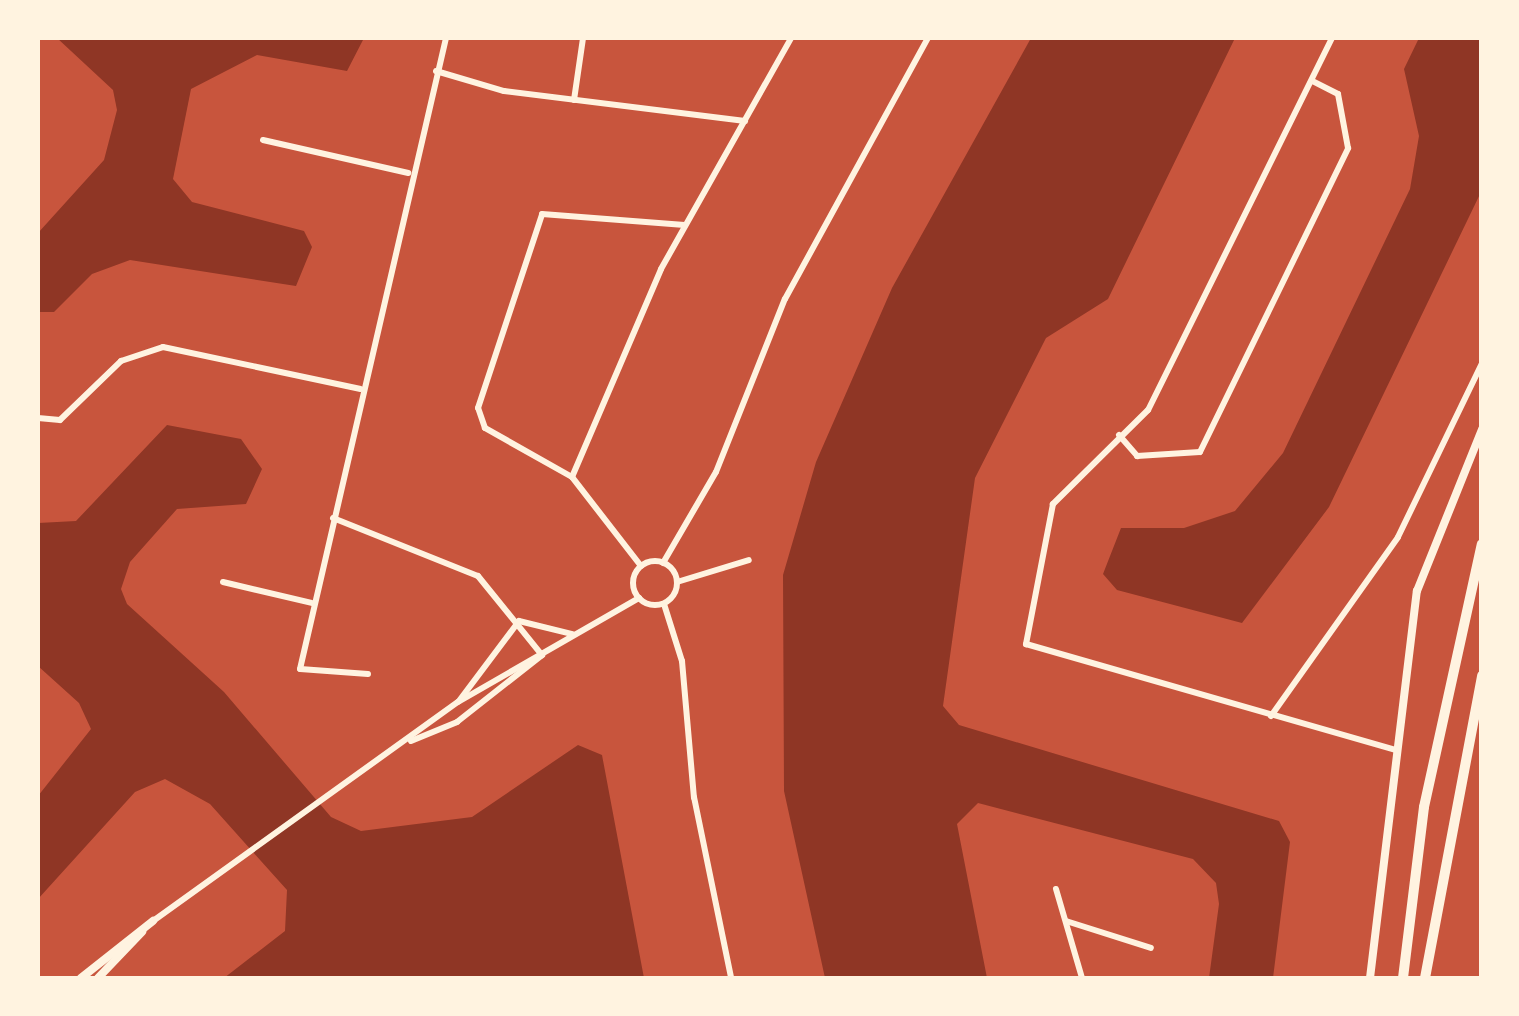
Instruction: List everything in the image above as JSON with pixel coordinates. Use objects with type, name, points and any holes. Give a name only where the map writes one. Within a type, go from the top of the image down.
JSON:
[{"type":"main road","points":[[1403,978],[1424,807],[1482,544]]},
{"type":"main road","points":[[1425,978],[1482,676]]},
{"type":"street","points":[[368,674],[300,669],[408,173],[446,38]]},
{"type":"street","points":[[574,100],[583,38]]},
{"type":"street","points":[[572,476],[686,225],[791,38]]},
{"type":"street","points":[[663,563],[716,472],[785,298],[928,38]]},
{"type":"street","points":[[1332,38],[1148,410],[1119,434],[1053,504],[1026,644],[1398,752]]},
{"type":"street","points":[[436,72],[574,100],[744,121]]},
{"type":"street","points":[[1119,434],[1137,456],[1200,452],[1348,148],[1338,94],[1311,80]]},
{"type":"street","points":[[262,140],[408,173]]},
{"type":"street","points":[[639,598],[641,566],[572,476],[485,428],[478,413],[538,218],[556,208],[686,225]]},
{"type":"street","points":[[38,418],[60,420],[121,360],[163,347],[360,389]]},
{"type":"street","points":[[1272,716],[1398,538],[1482,363]]},
{"type":"street","points":[[1370,978],[1424,562],[1482,429]]},
{"type":"street","points":[[332,518],[469,570],[519,621],[542,654]]},
{"type":"street","points":[[731,978],[694,796],[682,660],[664,604],[677,582],[748,560]]},
{"type":"street","points":[[641,566],[663,563]]},
{"type":"street","points":[[663,563],[677,582]]},
{"type":"street","points":[[222,582],[312,603]]},
{"type":"street","points":[[410,742],[458,702],[639,598],[664,604]]},
{"type":"street","points":[[519,621],[576,634]]},
{"type":"street","points":[[458,702],[519,621]]},
{"type":"street","points":[[80,978],[246,847],[326,792],[410,742],[457,722],[542,654]]},
{"type":"street","points":[[1056,890],[1082,978]]},
{"type":"street","points":[[98,978],[152,921]]},
{"type":"street","points":[[1066,922],[1151,948]]},
{"type":"shaded area","points":[[57,38],[364,38],[347,71],[257,55],[191,89],[173,179],[192,202],[304,231],[312,247],[296,286],[130,260],[92,274],[54,312],[38,312],[38,233],[104,160],[117,110],[113,90]]},
{"type":"shaded area","points":[[1031,38],[1235,38],[1108,299],[1046,338],[975,478],[943,706],[959,725],[1279,821],[1290,842],[1273,978],[1209,978],[1219,904],[1216,883],[1193,859],[978,803],[957,824],[987,978],[825,978],[784,791],[783,575],[816,462],[892,288]]},
{"type":"shaded area","points":[[1419,38],[1481,38],[1481,192],[1329,507],[1242,623],[1117,590],[1103,574],[1121,528],[1184,528],[1235,511],[1283,453],[1410,189],[1419,136],[1404,69]]},
{"type":"shaded area","points":[[167,425],[241,439],[262,469],[246,504],[177,509],[130,562],[121,589],[127,604],[224,692],[331,817],[361,831],[472,817],[578,745],[602,755],[644,978],[224,978],[285,931],[287,890],[210,804],[165,779],[135,792],[38,899],[38,796],[91,729],[79,703],[38,666],[38,523],[76,521]]}]
